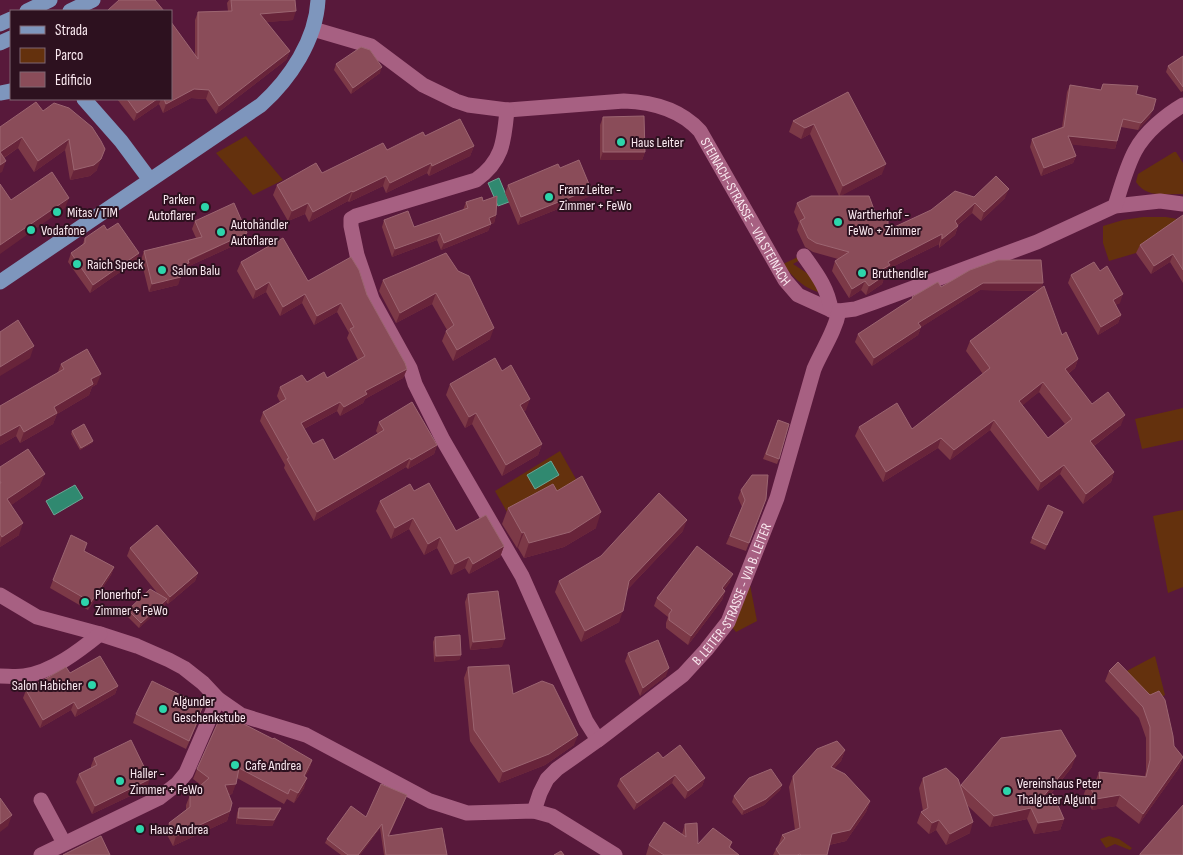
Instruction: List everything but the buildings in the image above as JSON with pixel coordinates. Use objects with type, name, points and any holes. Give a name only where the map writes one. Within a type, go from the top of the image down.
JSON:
[{"type":"main road","points":[[29,10],[50,0]]},
{"type":"main road","points":[[72,10],[91,1]]},
{"type":"main road","points":[[0,282],[261,105],[297,62],[313,29],[318,3]]},
{"type":"main road","points":[[85,100],[121,141],[150,180]]},
{"type":"street","name":"STEINACH-STRASSE - VIA STEINACH","points":[[313,29],[371,46],[423,85],[456,101],[481,108],[507,110],[624,101],[644,102],[666,108],[685,118],[700,131],[785,280],[798,295],[835,310]]},
{"type":"street","points":[[1115,206],[1130,163],[1140,143],[1174,110],[1183,104]]},
{"type":"street","points":[[507,110],[504,142],[495,162],[487,172],[476,180],[356,216],[351,219],[351,226],[357,255],[372,299],[410,368],[415,384],[444,440],[522,576],[586,720],[598,740]]},
{"type":"street","points":[[804,256],[826,290],[835,310],[855,309],[1037,242],[1115,206],[1160,201],[1183,204]]},
{"type":"street","name":"B. LEITER-STRASSE - VIA B. LEITER","points":[[534,812],[547,779],[557,769],[683,675],[728,622],[777,498],[814,369],[834,329],[835,310]]},
{"type":"street","points":[[0,596],[37,617],[137,646],[184,668],[203,683],[218,700],[241,715],[306,735],[430,801],[467,813],[534,812],[552,816],[615,855]]},
{"type":"street","points":[[0,676],[24,676],[37,673],[71,656],[100,634]]},
{"type":"street","points":[[40,855],[159,798],[177,784],[186,773],[218,700]]},
{"type":"street","points":[[42,800],[64,843]]},
{"type":"green space","points":[[246,136],[283,180],[253,195],[216,153]]},
{"type":"green space","points":[[1176,152],[1183,163],[1183,194],[1157,194],[1140,187],[1136,182],[1138,174]]},
{"type":"green space","points":[[1143,217],[1166,217],[1183,220],[1183,222],[1136,253],[1109,261],[1103,243],[1103,226]]},
{"type":"green space","points":[[798,257],[800,260],[793,264],[813,277],[825,294],[812,290],[802,284],[784,266],[783,264]]},
{"type":"green space","points":[[1183,408],[1183,440],[1142,449],[1135,419]]},
{"type":"green space","points":[[560,451],[581,488],[511,519],[495,491]]},
{"type":"green space","points":[[1183,510],[1183,587],[1168,593],[1153,516]]},
{"type":"green space","points":[[749,580],[757,621],[736,632],[731,626]]},
{"type":"green space","points":[[1155,656],[1165,695],[1149,703],[1123,673]]},
{"type":"green space","points":[[1109,836],[1119,839],[1132,848],[1130,850],[1115,844],[1106,848],[1100,839]]},
{"type":"shaded area","points":[[499,178],[509,202],[498,206],[488,183]]},
{"type":"shaded area","points":[[551,461],[559,475],[535,489],[527,475]]},
{"type":"shaded area","points":[[75,485],[83,498],[54,515],[46,501]]},
{"type":"place","name":"Haus Leiter","points":[[621,142]]},
{"type":"place","name":"Franz Leiter - Zimmer + FeWo","points":[[549,197]]},
{"type":"place","name":"Parken Autoflarer","points":[[205,207]]},
{"type":"place","name":"Mitas / TIM","points":[[57,212]]},
{"type":"place","name":"Wartherhof - FeWo + Zimmer","points":[[838,222]]},
{"type":"place","name":"Vodafone","points":[[31,230]]},
{"type":"place","name":"Autohändler Autoflarer","points":[[221,232]]},
{"type":"place","name":"Raich Speck","points":[[77,264]]},
{"type":"place","name":"Salon Balu","points":[[162,270]]},
{"type":"place","name":"Bruthendler","points":[[862,273]]},
{"type":"place","name":"Plonerhof - Zimmer + FeWo","points":[[85,602]]},
{"type":"place","name":"Salon Habicher","points":[[92,685]]},
{"type":"place","name":"Algunder Geschenkstube","points":[[163,709]]},
{"type":"place","name":"Cafe Andrea","points":[[235,765]]},
{"type":"place","name":"Haller - Zimmer + FeWo","points":[[120,781]]},
{"type":"place","name":"Vereinshaus Peter Thalguter Algund","points":[[1007,791]]},
{"type":"place","name":"Haus Andrea","points":[[140,829]]}]
